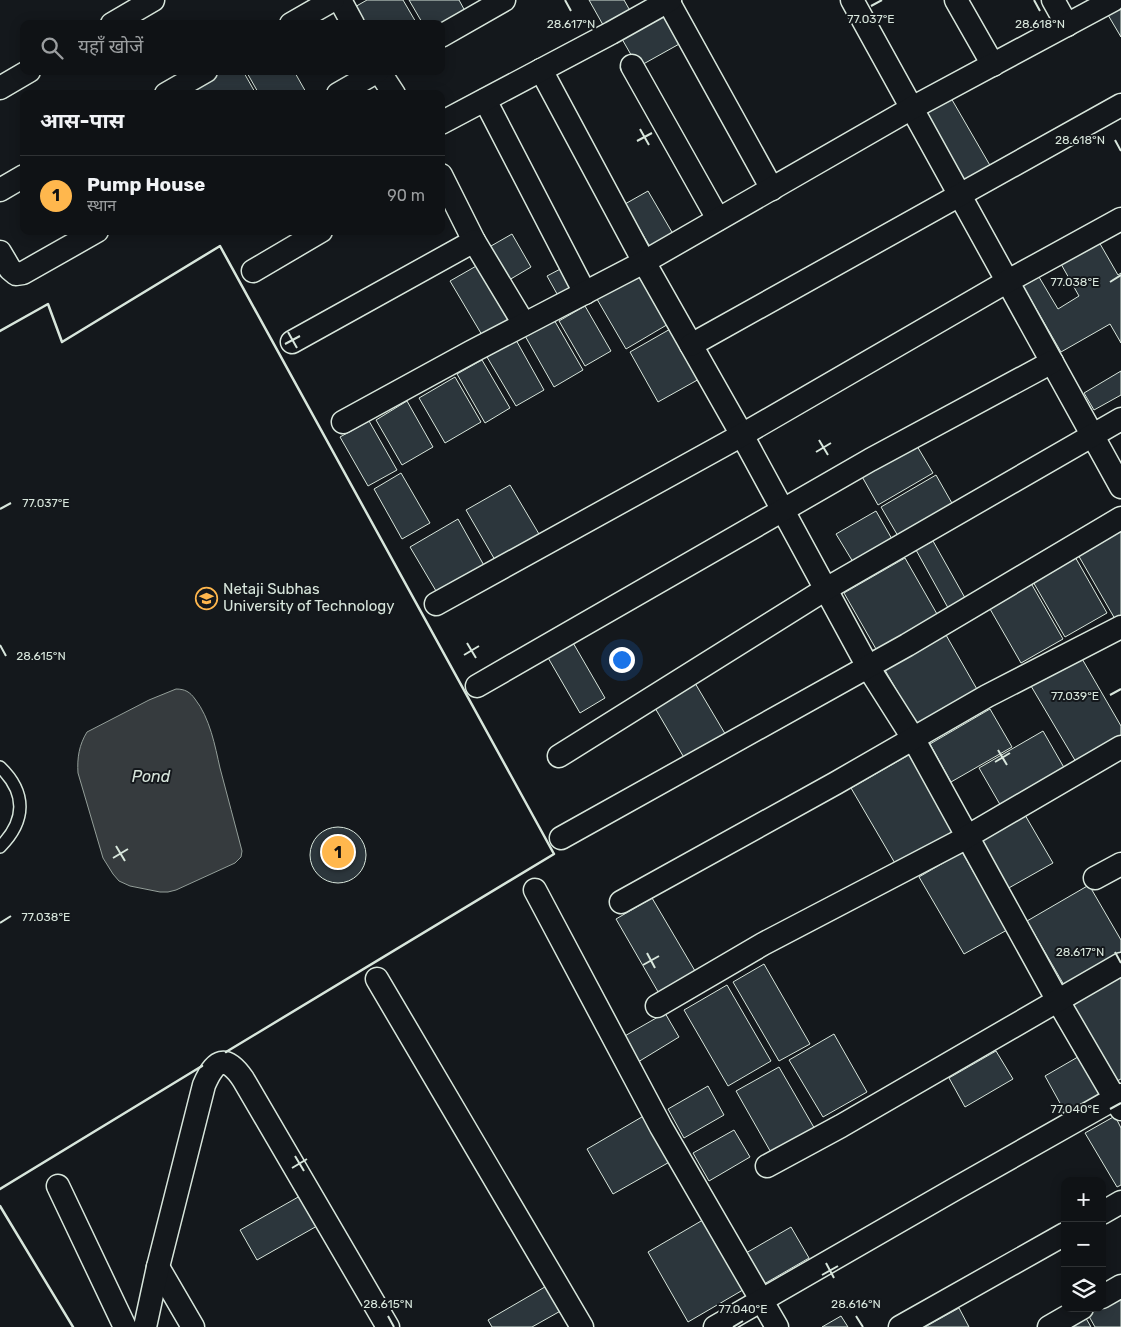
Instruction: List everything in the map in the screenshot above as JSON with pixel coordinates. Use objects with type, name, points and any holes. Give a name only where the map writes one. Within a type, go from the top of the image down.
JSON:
[{"type":"street","points":[[119,20],[153,0]]},
{"type":"street","points":[[298,20],[333,0]]},
{"type":"street","points":[[340,0],[351,20]]},
{"type":"street","points":[[445,34],[504,0]]},
{"type":"street","points":[[852,0],[1121,487]]},
{"type":"street","points":[[956,0],[993,65]]},
{"type":"street","points":[[1053,0],[1067,25]]},
{"type":"street","points":[[343,422],[524,324],[644,262],[912,108],[1113,0]]},
{"type":"street","points":[[445,121],[669,1],[772,189]]},
{"type":"street","points":[[632,66],[718,219]]},
{"type":"street","points":[[541,70],[644,262],[742,434],[868,667],[913,738],[1058,1000],[1119,1101],[715,1327]]},
{"type":"street","points":[[0,88],[22,75]]},
{"type":"street","points":[[173,90],[199,75]]},
{"type":"street","points":[[345,90],[372,75]]},
{"type":"street","points":[[382,75],[391,90]]},
{"type":"street","points":[[484,100],[586,293]]},
{"type":"street","points":[[691,345],[1121,105]]},
{"type":"street","points":[[0,190],[20,178]]},
{"type":"street","points":[[445,183],[474,241],[524,324]]},
{"type":"street","points":[[436,604],[742,434],[1008,281],[1121,219]]},
{"type":"street","points":[[0,252],[10,269],[16,274],[23,273],[90,235]]},
{"type":"street","points":[[253,271],[314,235]]},
{"type":"street","points":[[292,342],[474,241]]},
{"type":"street","points":[[477,686],[870,460],[1052,362]]},
{"type":"street","points":[[559,756],[826,589],[1121,419]]},
{"type":"street","points":[[562,838],[868,667],[1121,518]]},
{"type":"street","points":[[621,902],[987,696],[1121,627]]},
{"type":"street","points":[[657,1006],[763,944],[967,837],[1121,747]]},
{"type":"street","points":[[1095,878],[1121,864]]},
{"type":"street","points":[[535,890],[661,1127],[777,1327]]},
{"type":"street","points":[[767,1166],[849,1122],[1121,964]]},
{"type":"street","points":[[377,979],[582,1327]]},
{"type":"street","points":[[145,1327],[158,1267],[204,1085],[210,1072],[217,1064],[226,1062],[232,1065],[243,1079],[388,1327]]},
{"type":"street","points":[[58,1186],[125,1327]]},
{"type":"street","points":[[1106,1210],[1121,1202]]},
{"type":"street","points":[[900,1327],[1061,1236]]},
{"type":"street","points":[[158,1267],[193,1327]]},
{"type":"street","points":[[1106,1295],[1121,1286]]},
{"type":"street","points":[[1049,1327],[1075,1312]]},
{"type":"lane","points":[[0,767],[17,790],[21,806],[17,822],[8,838],[0,847]]},
{"type":"water","name":"Pond","points":[[176,689],[185,690],[191,694],[205,715],[214,742],[242,851],[241,857],[235,863],[176,890],[160,892],[130,886],[119,881],[113,874],[103,858],[78,773],[78,762],[80,747],[87,732],[149,700]]},
{"type":"building","points":[[367,0],[403,0],[415,20],[360,20],[353,8]]},
{"type":"building","points":[[409,0],[459,0],[465,11],[445,22],[445,20],[421,20]]},
{"type":"building","points":[[589,0],[624,0],[633,16],[607,32]]},
{"type":"building","points":[[660,7],[681,43],[638,67],[618,32]]},
{"type":"building","points":[[1121,7],[1121,37],[1108,15]]},
{"type":"building","points":[[207,75],[245,75],[254,90],[190,90],[188,86]]},
{"type":"building","points":[[248,75],[296,75],[305,90],[257,90]]},
{"type":"building","points":[[951,98],[995,174],[968,189],[924,114]]},
{"type":"building","points":[[648,191],[676,239],[653,252],[625,204]]},
{"type":"building","points":[[512,234],[531,267],[504,283],[484,250]]},
{"type":"building","points":[[1099,242],[1118,275],[1121,273],[1121,343],[1110,324],[1061,352],[1023,286],[1039,277],[1058,309],[1079,296],[1061,264]]},
{"type":"building","points":[[485,261],[516,316],[482,335],[450,281]]},
{"type":"building","points":[[566,266],[580,290],[561,301],[547,276]]},
{"type":"building","points":[[638,268],[670,323],[626,349],[594,294]]},
{"type":"building","points":[[585,306],[611,351],[585,366],[559,321]]},
{"type":"building","points":[[553,318],[583,370],[554,387],[524,334]]},
{"type":"building","points":[[672,328],[701,378],[658,402],[630,352]]},
{"type":"building","points":[[516,340],[544,390],[516,406],[487,357]]},
{"type":"building","points":[[482,360],[510,408],[485,423],[457,374]]},
{"type":"building","points":[[1121,371],[1121,395],[1094,410],[1084,393]]},
{"type":"building","points":[[455,377],[481,422],[445,443],[419,398]]},
{"type":"building","points":[[407,401],[433,447],[402,465],[376,420]]},
{"type":"building","points":[[369,421],[397,470],[368,486],[340,437]]},
{"type":"building","points":[[914,441],[933,473],[878,505],[860,473]]},
{"type":"building","points":[[401,473],[430,523],[402,539],[374,489]]},
{"type":"building","points":[[936,475],[953,505],[898,536],[881,507]]},
{"type":"building","points":[[510,485],[539,534],[495,560],[466,510]]},
{"type":"building","points":[[876,511],[892,539],[853,562],[836,534]]},
{"type":"building","points":[[458,519],[486,569],[439,596],[410,547]]},
{"type":"building","points":[[1121,528],[1121,616],[1115,619],[1077,553]]},
{"type":"building","points":[[933,541],[969,605],[952,615],[916,550]]},
{"type":"building","points":[[1074,555],[1107,613],[1065,637],[1032,580]]},
{"type":"building","points":[[905,558],[941,621],[880,656],[844,593]]},
{"type":"building","points":[[1028,578],[1063,639],[1021,663],[986,602]]},
{"type":"building","points":[[942,628],[978,691],[917,726],[881,663]]},
{"type":"building","points":[[572,641],[605,698],[580,713],[547,656]]},
{"type":"building","points":[[1081,657],[1121,726],[1121,736],[1076,762],[1031,686]]},
{"type":"building","points":[[692,678],[727,737],[686,761],[651,701]]},
{"type":"building","points":[[990,709],[1012,747],[951,782],[930,744]]},
{"type":"building","points":[[1043,731],[1066,771],[1002,808],[979,768]]},
{"type":"building","points":[[914,752],[958,829],[896,865],[851,788]]},
{"type":"building","points":[[1025,815],[1053,863],[1007,889],[980,841]]},
{"type":"building","points":[[332,827],[344,827],[354,831],[362,839],[366,855],[362,871],[354,879],[344,883],[332,883],[322,879],[314,871],[310,861],[310,849],[314,839],[322,831]]},
{"type":"building","points":[[962,852],[1007,930],[964,954],[919,877]]},
{"type":"building","points":[[1089,885],[1121,940],[1121,952],[1064,985],[1027,921]]},
{"type":"building","points":[[652,898],[698,976],[661,997],[616,919]]},
{"type":"building","points":[[764,964],[810,1044],[779,1061],[733,982]]},
{"type":"building","points":[[1121,976],[1121,1079],[1117,1081],[1073,1004]]},
{"type":"building","points":[[727,985],[771,1061],[728,1086],[684,1010]]},
{"type":"building","points":[[665,1013],[679,1037],[638,1062],[623,1037]]},
{"type":"building","points":[[834,1034],[867,1092],[823,1117],[789,1060]]},
{"type":"building","points":[[996,1051],[1013,1079],[965,1107],[949,1078]]},
{"type":"building","points":[[1083,1054],[1105,1091],[1066,1114],[1045,1076]]},
{"type":"building","points":[[779,1067],[816,1131],[773,1156],[736,1091]]},
{"type":"building","points":[[708,1086],[724,1115],[684,1138],[668,1109]]},
{"type":"building","points":[[647,1114],[673,1160],[613,1194],[587,1149]]},
{"type":"building","points":[[1115,1116],[1121,1128],[1121,1185],[1117,1187],[1085,1133]]},
{"type":"building","points":[[734,1130],[750,1157],[709,1181],[693,1153]]},
{"type":"building","points":[[300,1196],[317,1226],[257,1260],[240,1230]]},
{"type":"building","points":[[708,1217],[748,1287],[688,1322],[648,1252]]},
{"type":"building","points":[[791,1227],[809,1258],[764,1284],[746,1253]]},
{"type":"building","points":[[550,1284],[564,1309],[532,1327],[492,1327],[488,1320]]},
{"type":"building","points":[[1121,1291],[1121,1327],[1095,1327],[1087,1312],[1106,1312],[1106,1299]]},
{"type":"building","points":[[959,1308],[969,1327],[925,1327]]},
{"type":"building","points":[[1083,1313],[1091,1327],[1059,1327]]},
{"type":"building","points":[[841,1316],[848,1327],[822,1327]]},
{"type":"wall","points":[[0,331],[48,304],[62,342],[220,246],[554,854],[226,1052]]},
{"type":"wall","points":[[0,1189],[202,1066]]},
{"type":"wall","points":[[0,1206],[73,1327]]},
{"type":"place","name":"Netaji Subhas University of Technology","points":[[207,598]]},
{"type":"place","name":"Pump House","points":[[338,852]]}]
